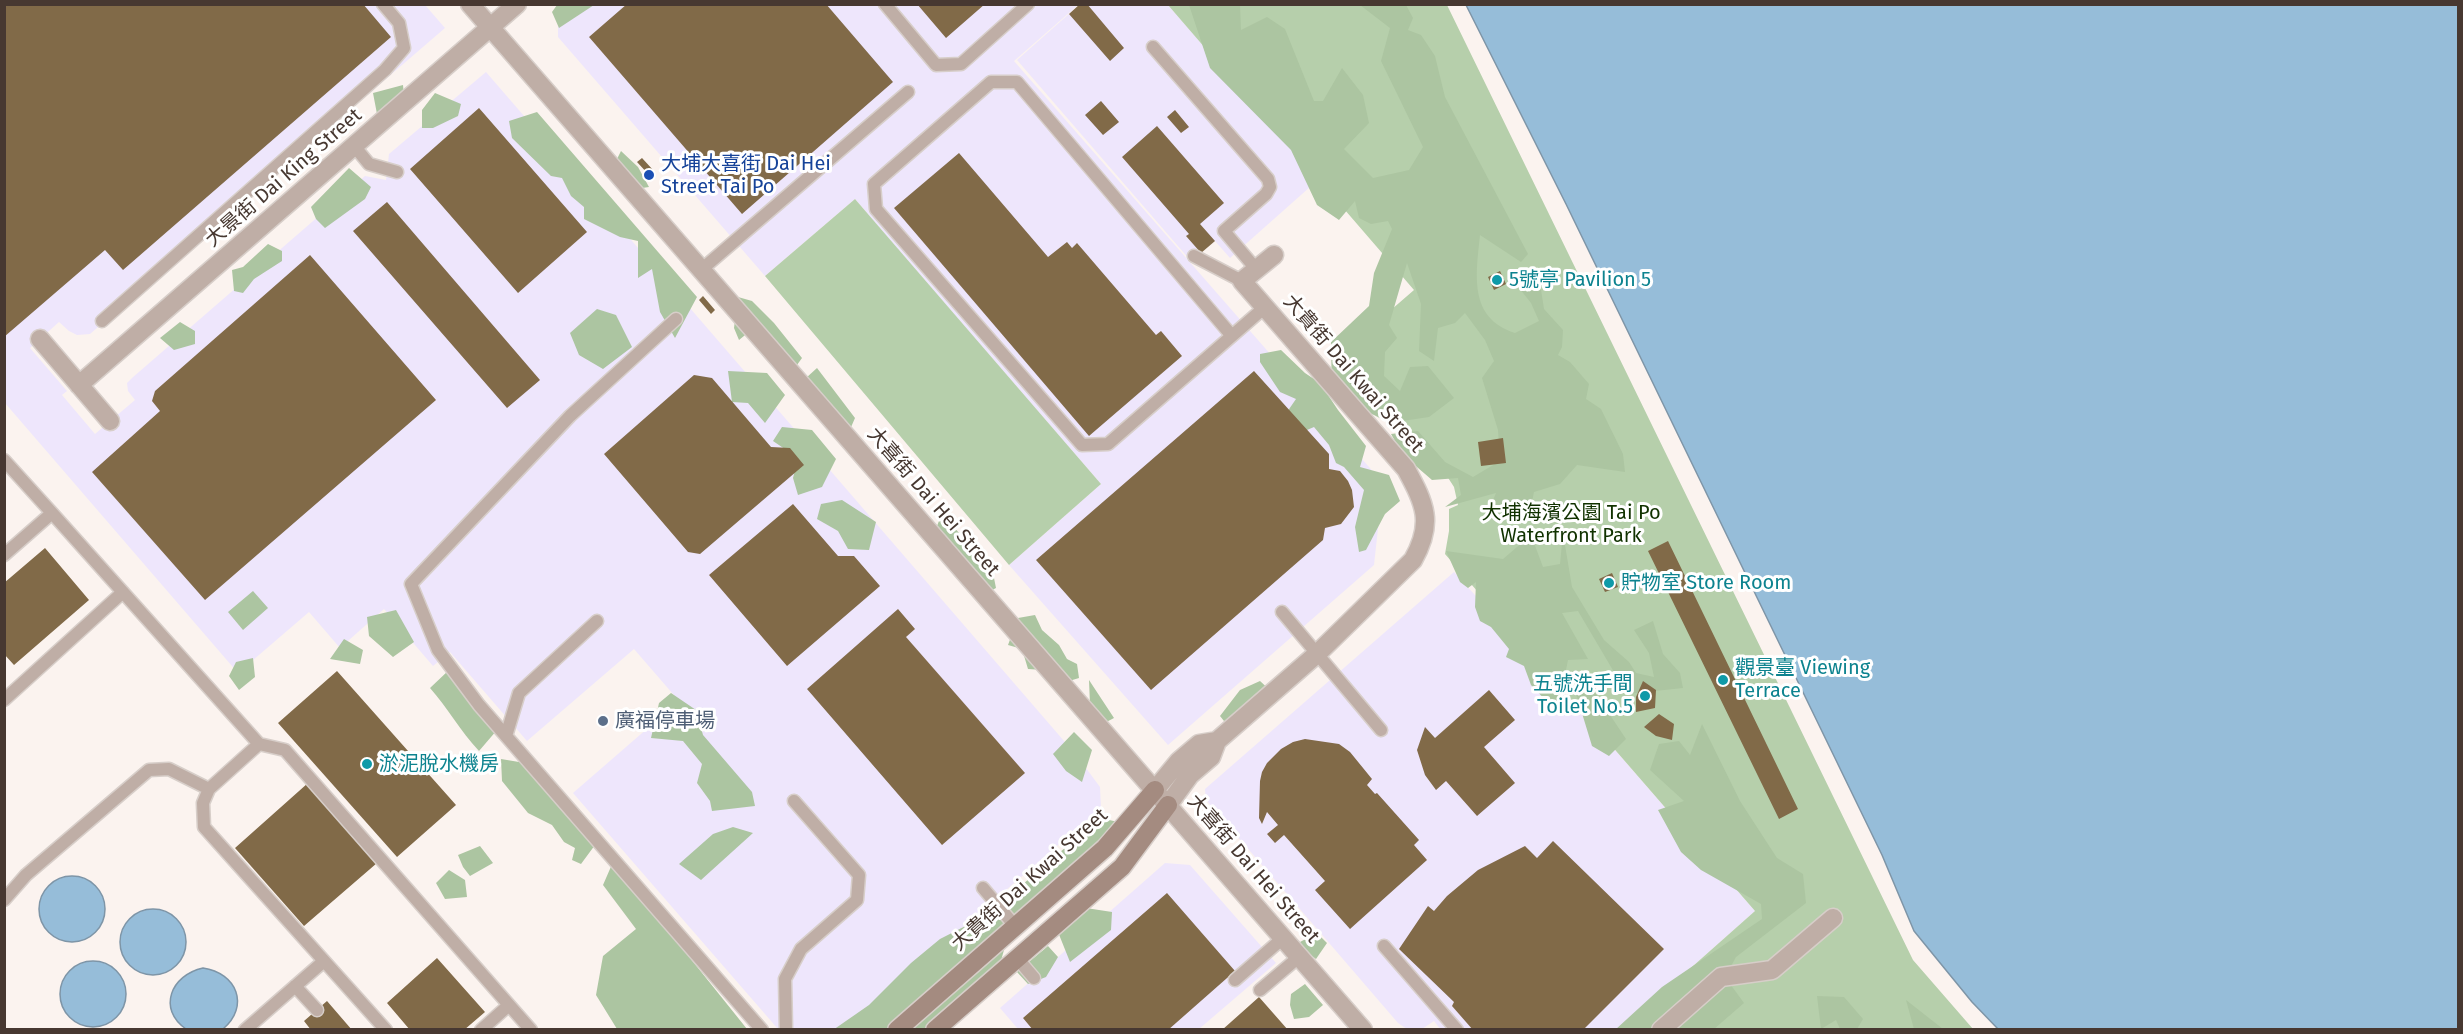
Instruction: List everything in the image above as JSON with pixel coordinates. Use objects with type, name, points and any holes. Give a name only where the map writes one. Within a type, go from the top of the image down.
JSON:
[{"type":"street","name":"大喜街 Dai Hei Street","points":[[470,4],[1363,1029]]},
{"type":"street","name":"大景街 Dai King Street","points":[[79,386],[517,4]]},
{"type":"street","points":[[1242,281],[1274,255]]},
{"type":"street","name":"大貴街 Dai Kwai Street","points":[[935,1029],[1122,867],[1190,775],[1211,757],[1217,741],[1318,653],[1413,561],[1424,542],[1426,525],[1422,498],[1406,469],[1242,281]]},
{"type":"street","points":[[40,339],[110,421]]},
{"type":"street","name":"大貴街 Dai Kwai Street","points":[[897,1029],[1105,848],[1179,760],[1198,744],[1217,741]]},
{"type":"street","points":[[1661,1029],[1721,977],[1772,970],[1833,918]]},
{"type":"lane","points":[[102,321],[385,70],[404,48],[399,23],[383,4]]},
{"type":"lane","points":[[885,4],[936,65],[961,64],[1029,4]]},
{"type":"lane","points":[[1153,47],[1268,179],[1270,188],[1266,194],[1224,231],[1256,269]]},
{"type":"lane","points":[[1232,336],[1017,82],[991,82],[874,184],[876,209],[1082,445],[1108,444],[1232,336],[1265,307]]},
{"type":"lane","points":[[701,270],[908,92]]},
{"type":"lane","points":[[355,147],[369,164],[397,172]]},
{"type":"lane","points":[[1194,256],[1242,281]]},
{"type":"lane","points":[[676,319],[570,416],[411,584],[438,650],[479,705],[762,1029]]},
{"type":"lane","points":[[4,460],[259,744],[285,750],[531,1029]]},
{"type":"lane","points":[[4,555],[52,513]]},
{"type":"lane","points":[[4,700],[123,592]]},
{"type":"lane","points":[[1282,612],[1382,730]]},
{"type":"lane","points":[[506,736],[519,693],[597,621]]},
{"type":"lane","points":[[259,744],[209,789],[203,803],[204,827],[386,1029]]},
{"type":"lane","points":[[4,900],[26,875],[149,770],[169,769],[209,789]]},
{"type":"lane","points":[[786,1029],[785,979],[801,949],[857,900],[859,875],[794,801]]},
{"type":"lane","points":[[983,888],[1015,926]]},
{"type":"lane","points":[[1235,980],[1283,938]]},
{"type":"lane","points":[[1384,945],[1457,1029]]},
{"type":"lane","points":[[1260,990],[1300,956]]},
{"type":"lane","points":[[1017,958],[1034,978]]},
{"type":"lane","points":[[245,1029],[324,961]]},
{"type":"lane","points":[[295,986],[317,1010]]},
{"type":"lane","points":[[481,1029],[509,1005]]},
{"type":"shaded area","points":[[579,4],[1078,5],[1014,61],[1383,483],[1374,565],[1168,745],[1009,565],[1101,484],[855,199],[765,276],[558,37],[558,23]]},
{"type":"shaded area","points":[[4,5],[425,5],[445,28],[90,334],[77,335],[59,322],[30,348],[67,391],[62,395],[95,434],[135,400],[128,391],[127,383],[132,378],[365,176],[386,180],[389,154],[486,72],[1077,756],[1100,787],[1101,808],[845,1029],[778,1029],[573,793],[679,701],[634,649],[527,741],[450,652],[433,666],[384,609],[340,648],[309,612],[238,673],[5,403]]},
{"type":"shaded area","points":[[1079,5],[1168,5],[1319,179],[1230,258],[1215,241],[1190,260],[1017,60]]},
{"type":"shaded area","points":[[1454,572],[1596,728],[1755,911],[1622,1029],[1441,1030],[1434,1021],[1422,1029],[1407,1029],[1398,1023],[1206,800],[1205,789]]},
{"type":"shaded area","points":[[1165,863],[1190,865],[1276,963],[1199,1029],[1018,1029],[1000,1008]]},
{"type":"green space","points":[[557,5],[594,5],[559,28],[552,12]]},
{"type":"green space","name":"大埔海濱公園 Tai Po Waterfront Park","points":[[1168,5],[1447,5],[1913,960],[1973,1029],[1622,1029],[1755,911],[1445,554],[1449,531],[1449,509],[1458,505],[1454,487],[1443,470],[1339,355],[1414,290]]},
{"type":"green space","points":[[1189,5],[1240,5],[1241,30],[1267,17],[1285,29],[1314,101],[1323,101],[1342,68],[1363,95],[1369,123],[1344,149],[1373,178],[1409,170],[1423,147],[1381,61],[1390,28],[1360,5],[1406,5],[1413,18],[1408,30],[1421,35],[1435,56],[1445,97],[1528,254],[1521,262],[1480,235],[1477,279],[1482,306],[1489,317],[1500,326],[1515,333],[1539,321],[1531,303],[1516,284],[1528,273],[1540,283],[1544,309],[1563,330],[1562,347],[1558,355],[1570,362],[1589,384],[1586,399],[1601,409],[1623,454],[1625,472],[1577,465],[1560,484],[1534,492],[1531,507],[1516,500],[1499,512],[1491,505],[1496,493],[1445,507],[1461,495],[1458,478],[1432,480],[1403,455],[1391,434],[1418,431],[1445,462],[1473,477],[1500,461],[1498,430],[1482,378],[1494,361],[1485,340],[1465,313],[1455,323],[1438,328],[1434,361],[1419,351],[1421,304],[1407,263],[1389,325],[1397,338],[1385,352],[1384,376],[1400,391],[1410,367],[1428,366],[1454,398],[1429,417],[1389,423],[1332,398],[1331,342],[1369,306],[1374,273],[1392,229],[1388,221],[1371,224],[1359,218],[1355,201],[1339,220],[1317,205],[1291,150],[1210,68]]},
{"type":"green space","points":[[403,85],[404,96],[377,114],[373,93]]},
{"type":"green space","points":[[435,93],[461,104],[458,116],[433,128],[422,128],[422,110]]},
{"type":"green space","points":[[537,112],[697,297],[675,338],[660,312],[652,269],[638,278],[638,241],[620,237],[584,219],[584,207],[571,196],[562,178],[551,176],[512,138],[509,121]]},
{"type":"green space","points":[[621,151],[638,167],[649,187],[622,191],[615,183],[617,159]]},
{"type":"green space","points":[[349,168],[371,187],[365,199],[325,228],[316,219],[311,207]]},
{"type":"green space","points":[[855,199],[1101,484],[1009,565],[765,276]]},
{"type":"green space","points":[[268,244],[282,251],[282,261],[254,279],[243,293],[234,291],[232,270],[243,267]]},
{"type":"green space","points":[[738,297],[752,301],[774,323],[802,358],[797,365],[760,323],[739,340],[734,328]]},
{"type":"green space","points":[[597,309],[616,315],[632,347],[603,369],[579,355],[570,333]]},
{"type":"green space","points":[[180,322],[195,331],[195,344],[174,350],[160,338]]},
{"type":"green space","points":[[1281,350],[1305,373],[1320,383],[1366,446],[1360,467],[1389,475],[1400,501],[1385,514],[1366,550],[1359,552],[1355,527],[1364,490],[1344,467],[1336,463],[1329,445],[1314,427],[1300,433],[1285,415],[1296,399],[1280,392],[1260,362],[1260,354]]},
{"type":"green space","points":[[817,368],[855,418],[845,441],[806,378]]},
{"type":"green space","points":[[728,371],[767,373],[785,395],[765,423],[748,403],[732,402]]},
{"type":"green space","points":[[782,427],[812,430],[836,459],[822,487],[798,495],[793,478],[798,458],[773,441]]},
{"type":"green space","points":[[842,500],[876,522],[869,550],[848,549],[838,531],[817,519],[821,504]]},
{"type":"green space","points":[[942,513],[993,573],[996,588],[975,599],[962,576],[950,563],[929,547]]},
{"type":"green space","points":[[1563,533],[1572,587],[1604,640],[1629,662],[1636,673],[1654,677],[1649,653],[1634,630],[1653,621],[1663,654],[1680,673],[1683,688],[1627,694],[1578,611],[1562,613],[1588,659],[1568,660],[1566,670],[1596,694],[1626,739],[1609,756],[1592,746],[1574,687],[1551,706],[1531,685],[1524,666],[1506,657],[1509,649],[1491,627],[1480,621],[1475,607],[1476,582],[1468,588],[1460,582],[1446,551],[1503,559],[1531,535],[1543,567],[1560,564]]},
{"type":"green space","points":[[253,591],[268,608],[243,630],[228,612]]},
{"type":"green space","points":[[396,610],[414,642],[393,657],[369,636],[367,617]]},
{"type":"green space","points":[[1035,615],[1042,630],[1059,645],[1067,659],[1077,664],[1079,678],[1056,685],[1043,670],[1028,669],[1022,649],[1008,645],[1018,618]]},
{"type":"green space","points":[[344,639],[363,650],[360,664],[330,659]]},
{"type":"green space","points":[[253,658],[255,677],[239,690],[229,676],[236,662]]},
{"type":"green space","points":[[449,670],[497,730],[479,751],[430,688]]},
{"type":"green space","points":[[1089,680],[1114,718],[1091,730]]},
{"type":"green space","points":[[1260,681],[1273,693],[1259,707],[1252,724],[1232,731],[1220,716],[1240,690]]},
{"type":"green space","points":[[671,693],[696,710],[703,735],[752,792],[755,806],[712,811],[710,801],[697,783],[702,764],[683,741],[651,738],[659,703]]},
{"type":"green space","points":[[1702,724],[1740,801],[1777,858],[1803,874],[1806,903],[1736,957],[1725,977],[1744,1003],[1714,1029],[1615,1030],[1662,987],[1762,919],[1761,904],[1701,870],[1681,852],[1658,810],[1684,801],[1650,770],[1659,744],[1679,741],[1690,755]]},
{"type":"green space","points":[[1074,732],[1092,750],[1082,782],[1066,771],[1053,754]]},
{"type":"green space","points":[[501,759],[525,763],[595,845],[581,864],[572,860],[575,848],[564,842],[552,825],[528,813],[502,781]]},
{"type":"green space","points":[[1095,817],[1123,823],[1008,936],[998,971],[933,1029],[833,1030],[869,1005],[911,963],[940,939],[987,915],[1080,835]]},
{"type":"green space","points":[[733,827],[753,833],[701,880],[679,864],[713,834]]},
{"type":"green space","points":[[480,846],[493,863],[470,876],[458,855]]},
{"type":"green space","points":[[613,862],[747,1030],[617,1029],[596,995],[603,956],[636,929],[603,885]]},
{"type":"green space","points":[[449,870],[465,880],[467,897],[445,899],[436,883]]},
{"type":"green space","points":[[1086,908],[1112,912],[1111,930],[1070,962],[1058,932]]},
{"type":"green space","points":[[1317,933],[1327,943],[1316,959],[1301,948],[1300,942]]},
{"type":"green space","points":[[1048,946],[1058,957],[1046,977],[1028,984],[1017,972]]},
{"type":"green space","points":[[1305,984],[1323,1005],[1309,1017],[1294,1019],[1290,1005],[1291,994]]},
{"type":"green space","points":[[1817,996],[1844,997],[1863,1019],[1857,1029],[1840,1029],[1836,1020],[1821,1029]]},
{"type":"green space","points":[[1906,1000],[1943,1029],[1914,1029]]},
{"type":"water","points":[[1466,5],[2458,5],[2458,1029],[1998,1029],[1972,1002],[1914,931],[1882,855],[1566,204]]},
{"type":"water","points":[[66,876],[78,876],[96,885],[103,896],[105,909],[103,922],[96,933],[85,940],[66,942],[53,937],[44,928],[39,915],[39,903],[44,890],[53,881]]},
{"type":"water","points":[[146,909],[160,909],[172,914],[181,923],[186,942],[184,955],[177,966],[160,975],[146,975],[134,970],[125,961],[120,949],[120,935],[125,923],[134,914]]},
{"type":"water","points":[[87,961],[99,961],[117,970],[124,981],[126,994],[124,1007],[117,1018],[106,1025],[87,1027],[74,1022],[65,1013],[60,1000],[60,988],[65,975],[74,966]]},
{"type":"water","points":[[203,968],[224,976],[236,992],[238,1001],[236,1010],[223,1029],[186,1029],[177,1021],[172,1012],[170,1003],[176,985],[192,972]]},
{"type":"building","points":[[4,4],[363,4],[391,37],[123,270],[105,250],[4,337]]},
{"type":"building","points":[[627,4],[826,4],[893,82],[742,214],[589,37]]},
{"type":"building","points":[[917,4],[985,4],[946,38]]},
{"type":"building","points":[[1080,4],[1087,4],[1124,48],[1110,61],[1069,14]]},
{"type":"building","points":[[1101,101],[1119,122],[1103,135],[1085,115]]},
{"type":"building","points":[[479,108],[587,232],[518,293],[410,169]]},
{"type":"building","points":[[1175,110],[1189,127],[1181,133],[1167,117]]},
{"type":"building","points":[[1157,126],[1224,203],[1200,224],[1215,241],[1201,253],[1186,236],[1189,234],[1122,157]]},
{"type":"building","points":[[959,153],[1048,257],[1067,242],[1072,248],[1077,243],[1156,335],[1161,331],[1182,356],[1089,436],[894,208]]},
{"type":"building","points":[[642,158],[654,171],[649,175],[637,162]]},
{"type":"building","points":[[387,202],[540,380],[507,408],[353,231]]},
{"type":"building","points":[[310,255],[436,400],[205,600],[92,472],[160,411],[152,401],[155,391]]},
{"type":"building","name":"5號亭 Pavilion 5","points":[[1500,271],[1506,284],[1494,290],[1488,277]]},
{"type":"building","points":[[703,296],[715,310],[711,314],[699,300]]},
{"type":"building","points":[[1254,371],[1329,454],[1329,469],[1340,471],[1348,481],[1352,490],[1354,507],[1341,524],[1325,528],[1323,540],[1151,690],[1036,560]]},
{"type":"building","points":[[694,375],[712,378],[771,447],[790,448],[804,465],[700,554],[688,552],[604,454]]},
{"type":"building","points":[[1503,438],[1506,463],[1481,466],[1478,442]]},
{"type":"building","points":[[793,504],[838,556],[854,556],[880,586],[787,666],[709,575]]},
{"type":"building","name":"觀景臺 Viewing Terrace","points":[[1668,541],[1798,809],[1779,819],[1648,551]]},
{"type":"building","points":[[45,548],[89,600],[14,665],[4,654],[4,583]]},
{"type":"building","name":"貯物室 Store Room","points":[[1612,573],[1618,587],[1605,592],[1599,579]]},
{"type":"building","points":[[898,609],[915,629],[906,637],[1025,773],[942,845],[807,689]]},
{"type":"building","name":"淤泥脫水機房","points":[[337,671],[456,805],[397,857],[278,723]]},
{"type":"building","name":"五號洗手間 Toilet No.5","points":[[1643,681],[1656,690],[1655,708],[1636,712],[1636,697]]},
{"type":"building","points":[[1489,690],[1515,720],[1484,747],[1515,783],[1477,816],[1446,781],[1436,790],[1425,775],[1417,750],[1425,727],[1435,738]]},
{"type":"building","name":"五號洗手間 Toilet No.5","points":[[1659,714],[1674,724],[1672,740],[1656,736],[1644,727]]},
{"type":"building","points":[[1305,739],[1339,744],[1350,752],[1372,779],[1367,785],[1419,840],[1414,845],[1427,860],[1350,929],[1315,890],[1325,881],[1284,835],[1275,843],[1267,834],[1278,825],[1267,812],[1262,824],[1259,818],[1260,781],[1267,763],[1281,749],[1293,742]]},
{"type":"building","points":[[308,783],[377,863],[304,926],[235,848]]},
{"type":"building","points":[[1553,841],[1664,949],[1583,1030],[1473,1030],[1452,1006],[1454,1002],[1399,949],[1428,906],[1434,911],[1447,896],[1478,870],[1525,846],[1537,858]]},
{"type":"building","points":[[1167,893],[1235,971],[1168,1030],[1033,1030],[1023,1018]]},
{"type":"building","points":[[437,958],[485,1012],[464,1030],[410,1030],[387,1003]]},
{"type":"building","points":[[1259,997],[1288,1030],[1222,1030]]},
{"type":"building","points":[[327,1001],[352,1030],[311,1030],[304,1021]]},
{"type":"place","name":"大埔大喜街 Dai Hei Street Tai Po","points":[[649,175]]},
{"type":"place","name":"5號亭 Pavilion 5","points":[[1497,280]]},
{"type":"place","name":"貯物室 Store Room","points":[[1609,583]]},
{"type":"place","name":"觀景臺 Viewing Terrace","points":[[1723,680]]},
{"type":"place","name":"五號洗手間 Toilet No.5","points":[[1645,696]]},
{"type":"place","name":"廣福停車場","points":[[603,721]]},
{"type":"place","name":"淤泥脫水機房","points":[[367,764]]}]
